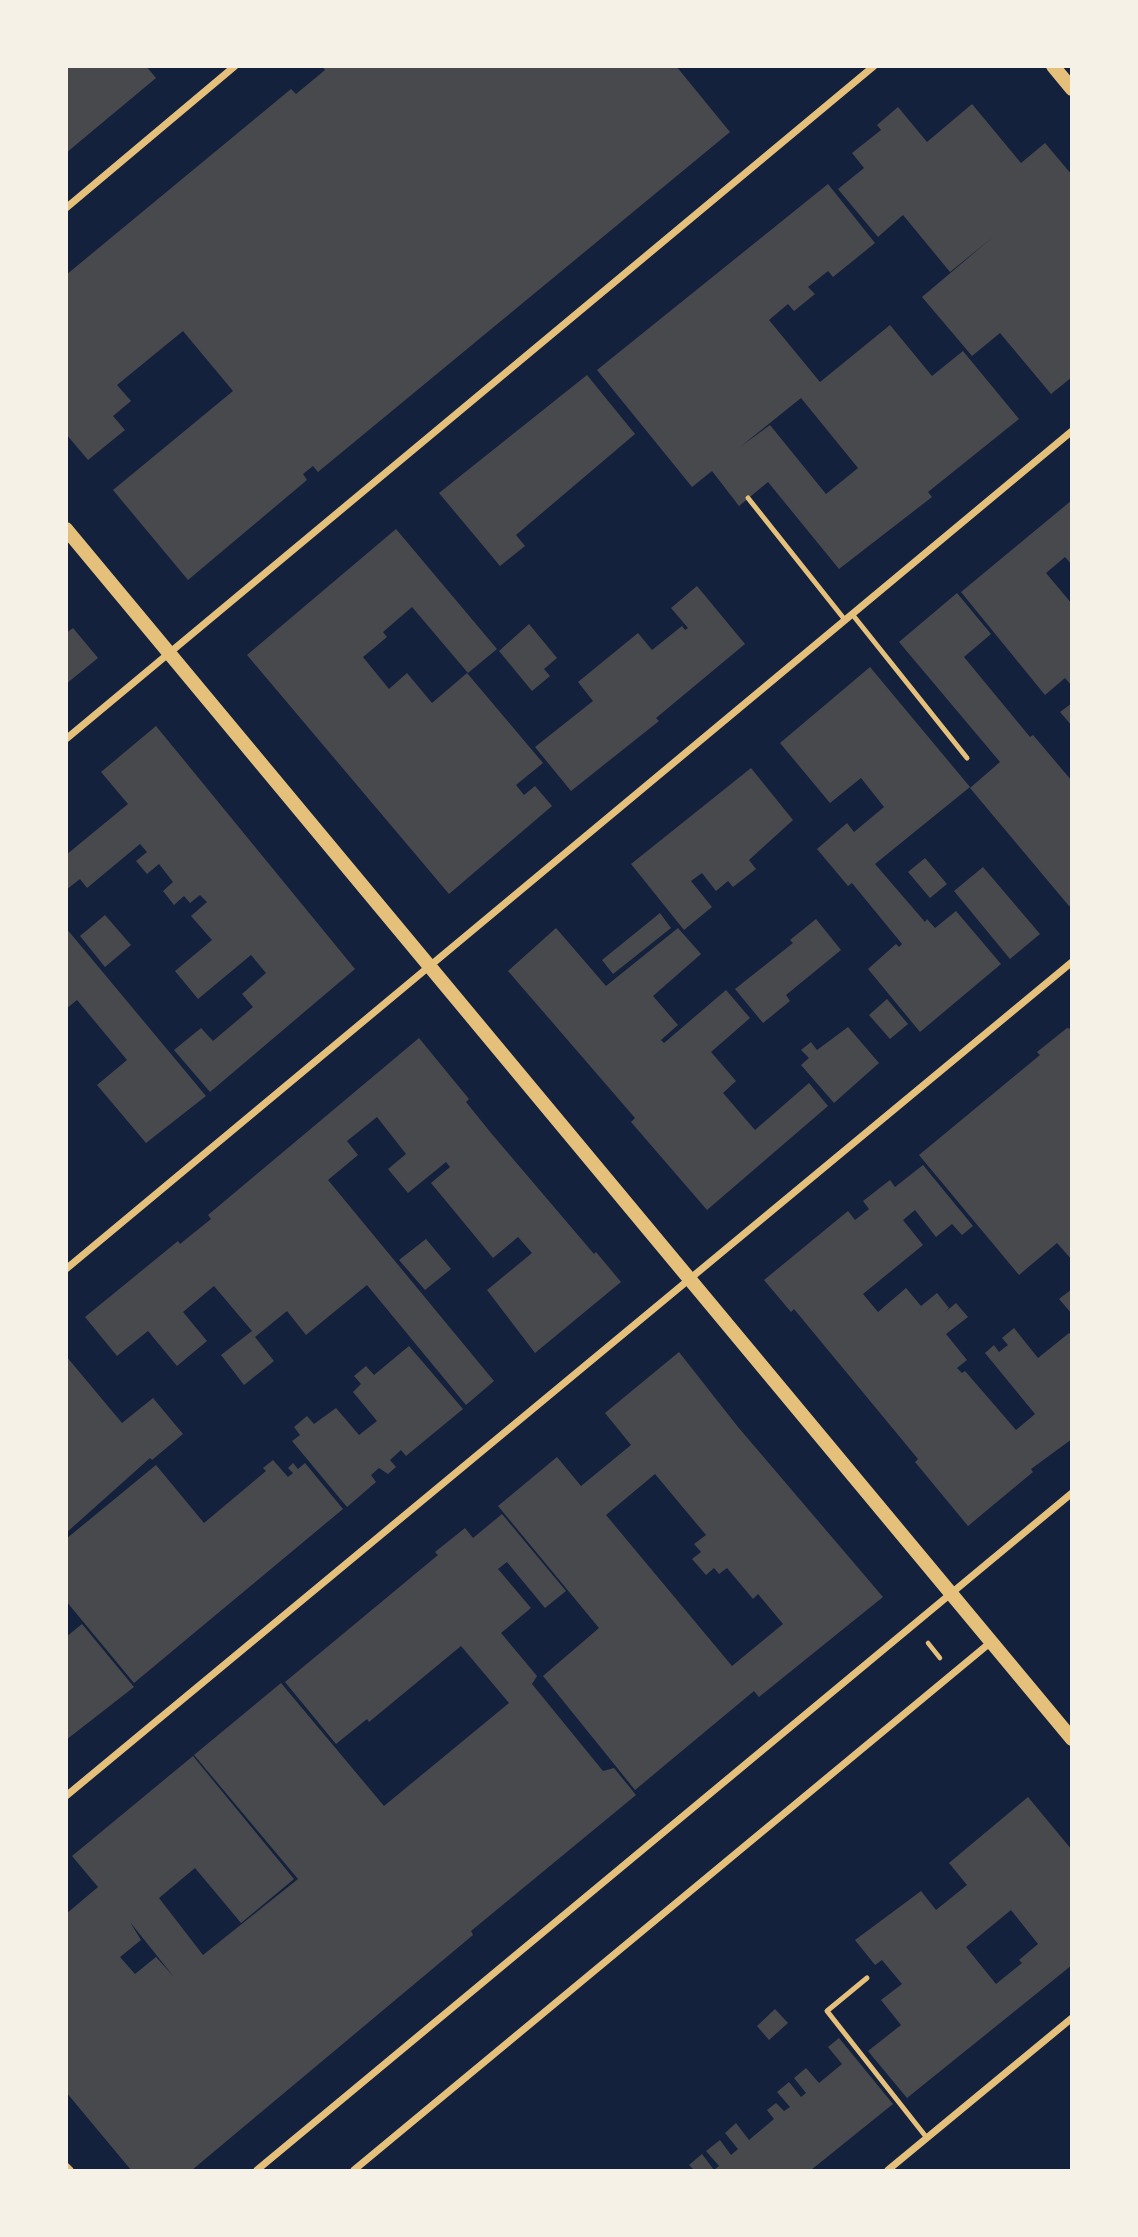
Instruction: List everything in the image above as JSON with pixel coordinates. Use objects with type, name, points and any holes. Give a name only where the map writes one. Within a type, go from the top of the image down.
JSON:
[{"type":"main road","points":[[1053,66],[1072,89]]},
{"type":"main road","points":[[66,529],[1072,1739]]},
{"type":"street","points":[[66,208],[234,66]]},
{"type":"street","points":[[66,739],[874,66]]},
{"type":"street","points":[[66,1269],[1072,431]]},
{"type":"street","points":[[66,1796],[1072,962]]},
{"type":"street","points":[[257,2171],[1072,1493]]},
{"type":"street","points":[[354,2171],[991,1642]]},
{"type":"street","points":[[888,2171],[1072,2018]]},
{"type":"street","points":[[66,2166],[70,2171]]},
{"type":"lane","points":[[748,498],[845,620]]},
{"type":"lane","points":[[852,614],[967,758]]},
{"type":"lane","points":[[867,1978],[827,2011],[927,2138]]},
{"type":"path","points":[[928,1643],[941,1659]]},
{"type":"building","points":[[66,66],[146,66],[156,78],[66,153]]},
{"type":"building","points":[[322,66],[676,66],[730,132],[318,472],[313,466],[303,474],[307,480],[188,580],[113,490],[233,391],[183,331],[117,385],[131,401],[113,416],[125,430],[88,460],[66,434],[66,275],[291,89],[296,94],[325,70]]},
{"type":"building","points":[[972,104],[1021,163],[1045,143],[1072,175],[1072,377],[1051,394],[1000,333],[972,356],[922,297],[993,237],[950,272],[903,215],[878,237],[838,189],[864,168],[852,153],[881,130],[877,125],[898,107],[927,142]]},
{"type":"building","points":[[828,184],[875,243],[833,277],[828,271],[808,287],[815,294],[794,311],[788,304],[769,320],[820,382],[890,325],[932,376],[963,351],[1019,419],[928,492],[932,497],[839,569],[768,482],[739,506],[712,471],[692,487],[597,370]],"holes":[[[801,398],[858,468],[826,494],[770,425],[740,447]]]},
{"type":"building","points":[[587,375],[635,434],[516,535],[525,546],[500,566],[439,493]]},
{"type":"building","points":[[1072,500],[1072,565],[1065,557],[1046,573],[1072,604],[1072,686],[1065,678],[1045,695],[961,592]]},
{"type":"building","points":[[396,529],[497,649],[468,673],[412,607],[383,632],[387,637],[363,657],[389,689],[407,673],[432,703],[467,673],[543,763],[516,785],[524,795],[535,786],[552,806],[449,894],[247,655]]},
{"type":"building","points":[[697,586],[745,644],[656,718],[659,721],[571,791],[535,747],[593,701],[578,682],[638,633],[652,650],[682,626],[685,630],[688,628],[671,608]]},
{"type":"building","points":[[957,593],[991,634],[964,657],[1030,737],[1033,735],[1072,781],[1072,904],[1069,906],[970,788],[1000,762],[899,642]]},
{"type":"building","points":[[529,624],[557,658],[544,669],[550,676],[532,691],[499,651]]},
{"type":"building","points":[[73,628],[98,658],[66,684],[66,633]]},
{"type":"building","points":[[870,667],[970,787],[875,864],[925,922],[927,919],[935,928],[956,911],[1001,964],[920,1032],[868,969],[896,944],[899,947],[902,944],[852,883],[848,886],[817,849],[847,823],[854,832],[884,807],[861,778],[830,803],[780,743]]},
{"type":"building","points":[[1072,703],[1072,726],[1060,712]]},
{"type":"building","points":[[156,726],[355,969],[210,1092],[174,1050],[201,1028],[213,1041],[253,1007],[242,994],[266,973],[251,955],[198,999],[175,971],[212,940],[191,916],[207,902],[200,895],[190,903],[184,896],[174,905],[163,891],[173,882],[159,864],[147,874],[136,861],[147,852],[140,844],[87,888],[80,879],[66,890],[66,855],[128,804],[101,772]]},
{"type":"building","points":[[751,768],[793,820],[749,860],[756,869],[733,887],[728,881],[716,891],[702,873],[691,881],[712,907],[684,930],[631,864]]},
{"type":"building","points":[[925,858],[947,884],[930,898],[908,872]]},
{"type":"building","points":[[983,867],[1040,934],[1010,959],[954,891]]},
{"type":"building","points":[[660,913],[671,928],[613,974],[602,960]]},
{"type":"building","points":[[105,915],[131,945],[105,967],[80,936]]},
{"type":"building","points":[[816,919],[841,950],[786,995],[790,1001],[763,1023],[735,989],[793,943],[790,940]]},
{"type":"building","points":[[66,928],[206,1096],[146,1143],[97,1085],[127,1060],[77,1000],[66,1009]]},
{"type":"building","points":[[556,928],[606,986],[678,928],[701,954],[653,996],[678,1025],[661,1040],[664,1043],[726,990],[750,1018],[711,1052],[736,1081],[723,1093],[755,1130],[809,1083],[828,1106],[707,1210],[631,1122],[635,1118],[508,971]]},
{"type":"building","points":[[887,999],[908,1024],[890,1039],[869,1015]]},
{"type":"building","points":[[848,1027],[879,1063],[834,1103],[801,1065],[809,1058],[801,1050],[811,1042],[817,1050]]},
{"type":"building","points":[[1067,1028],[1072,1029],[1072,1260],[1057,1243],[1019,1275],[919,1155],[1040,1055],[1037,1052]]},
{"type":"building","points":[[419,1038],[469,1099],[466,1102],[491,1133],[621,1282],[535,1353],[487,1290],[532,1253],[518,1237],[493,1258],[431,1183],[450,1167],[446,1162],[408,1193],[388,1169],[406,1154],[377,1117],[347,1141],[358,1155],[328,1180],[494,1381],[466,1405],[367,1285],[306,1335],[287,1311],[255,1337],[274,1361],[244,1385],[221,1355],[252,1331],[214,1286],[183,1312],[207,1341],[177,1366],[148,1331],[117,1356],[85,1317],[178,1241],[180,1244],[211,1219],[208,1215]]},
{"type":"building","points":[[923,1165],[973,1226],[962,1235],[952,1224],[936,1237],[915,1210],[903,1220],[923,1245],[863,1294],[878,1312],[906,1288],[921,1306],[937,1293],[949,1308],[944,1313],[956,1303],[968,1317],[946,1334],[967,1360],[957,1368],[962,1373],[965,1371],[1016,1430],[1035,1414],[985,1353],[994,1345],[999,1352],[1008,1345],[1002,1338],[1014,1328],[1038,1358],[1069,1333],[1072,1336],[1072,1439],[1031,1469],[1033,1472],[968,1526],[915,1462],[918,1459],[794,1309],[791,1312],[764,1280],[848,1211],[855,1220],[869,1209],[863,1201],[890,1180],[895,1187]]},
{"type":"building","points":[[426,1239],[451,1269],[425,1290],[399,1260]]},
{"type":"building","points":[[1072,1289],[1072,1314],[1059,1299]]},
{"type":"building","points":[[409,1346],[463,1409],[406,1456],[401,1450],[390,1460],[396,1467],[388,1474],[379,1468],[371,1475],[376,1482],[347,1507],[292,1441],[300,1435],[294,1427],[307,1416],[314,1424],[336,1408],[359,1435],[377,1421],[353,1392],[361,1384],[354,1376],[366,1366],[374,1375]]},
{"type":"building","points":[[679,1352],[738,1427],[883,1597],[759,1697],[754,1691],[635,1790],[543,1676],[599,1628],[498,1506],[557,1457],[581,1486],[631,1445],[605,1413]],"holes":[[[655,1474],[706,1535],[694,1544],[701,1552],[692,1559],[706,1575],[714,1568],[719,1574],[727,1568],[753,1599],[758,1594],[783,1624],[732,1666],[606,1515]]]},
{"type":"building","points":[[66,1356],[122,1423],[153,1398],[183,1434],[152,1460],[150,1458],[66,1533]]},
{"type":"building","points":[[273,1460],[288,1477],[293,1473],[288,1468],[293,1463],[298,1469],[305,1463],[343,1509],[134,1683],[66,1601],[66,1539],[156,1465],[204,1523],[266,1471],[263,1468]]},
{"type":"building","points":[[502,1514],[566,1591],[545,1608],[507,1562],[498,1569],[531,1608],[501,1633],[537,1676],[532,1684],[603,1771],[614,1768],[636,1795],[471,1931],[473,1935],[192,2170],[131,2170],[66,2092],[66,1914],[98,1887],[72,1856],[193,1756],[294,1879],[241,1923],[195,1868],[159,1898],[203,1955],[298,1879],[194,1755],[281,1683],[384,1806],[509,1703],[461,1646],[369,1722],[367,1719],[336,1744],[285,1682],[438,1555],[435,1552],[465,1528],[473,1538]],"holes":[[[130,1922],[174,1977],[156,1957],[135,1974],[120,1957],[141,1940]]]},
{"type":"building","points":[[82,1624],[134,1687],[66,1740],[66,1637]]},
{"type":"building","points":[[1028,1797],[1072,1850],[1072,1965],[907,2098],[868,2051],[901,2025],[881,2000],[902,1984],[882,1960],[875,1965],[855,1940],[921,1891],[936,1910],[967,1885],[949,1863]],"holes":[[[1011,1910],[1038,1944],[1019,1960],[1022,1963],[996,1984],[966,1947]]]},
{"type":"building","points":[[775,2009],[788,2023],[769,2040],[757,2026]]},
{"type":"building","points":[[839,2038],[893,2104],[811,2170],[714,2170],[719,2166],[706,2151],[720,2140],[731,2155],[738,2149],[725,2133],[736,2123],[749,2140],[774,2119],[767,2110],[776,2103],[784,2111],[790,2107],[777,2092],[789,2082],[801,2097],[806,2093],[794,2078],[806,2068],[819,2083],[842,2064],[828,2047]]},
{"type":"building","points":[[702,2154],[714,2170],[694,2170],[689,2165]]}]
